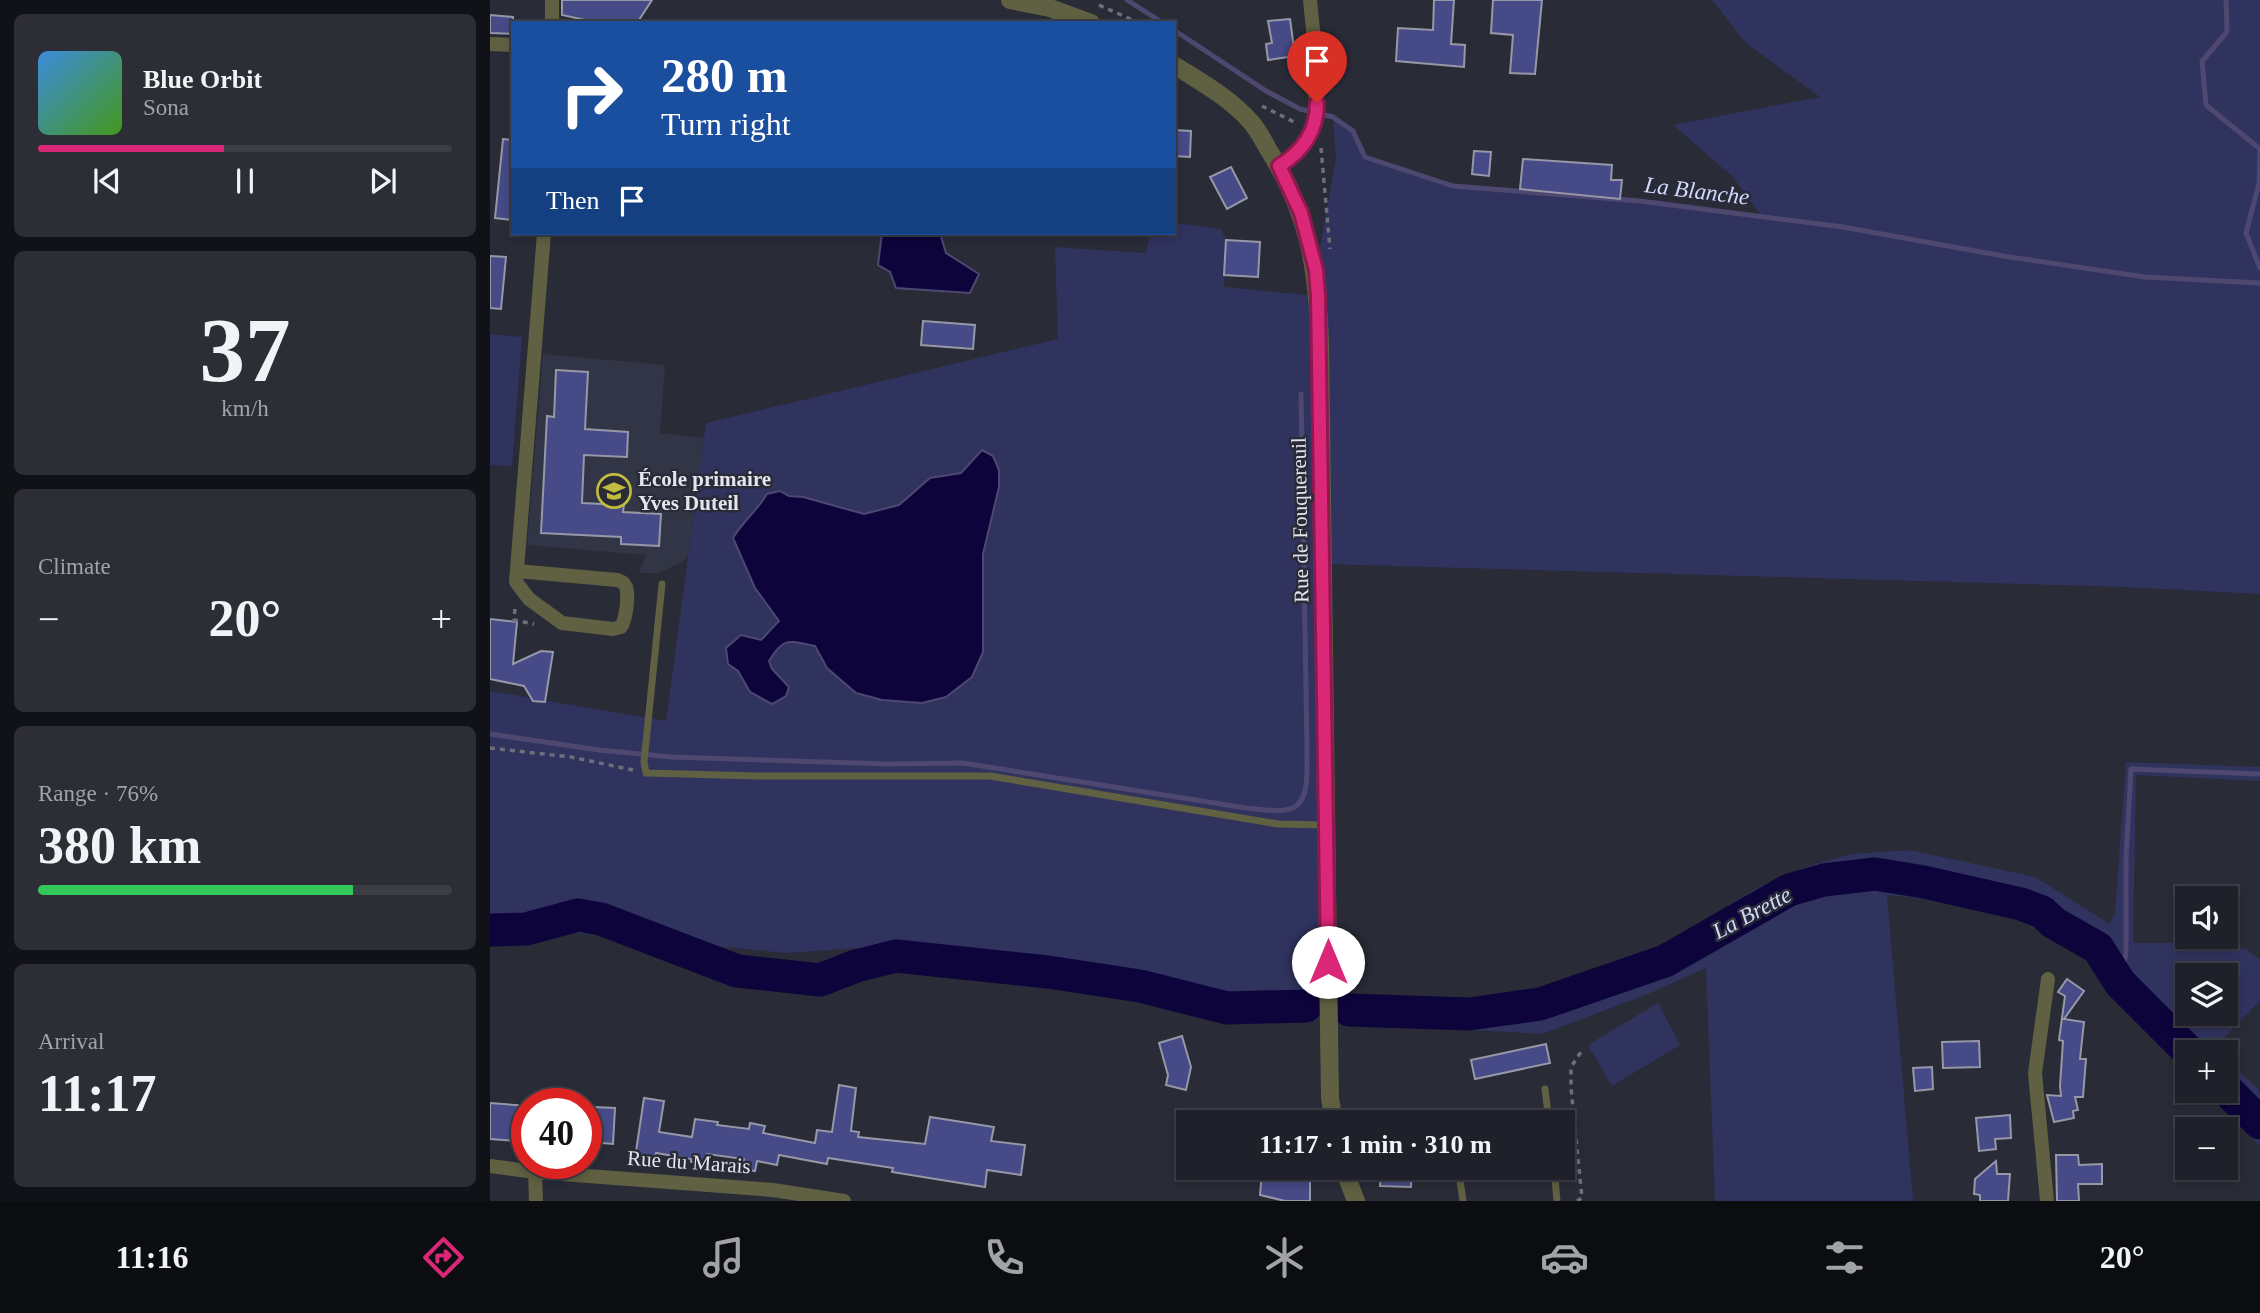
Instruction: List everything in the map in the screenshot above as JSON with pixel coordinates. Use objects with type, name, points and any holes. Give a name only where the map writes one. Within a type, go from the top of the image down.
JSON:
[{"type":"street","points":[[552,0],[552,21]]},
{"type":"street","points":[[1010,0],[1050,8],[1086,21]]},
{"type":"street","points":[[1279,166],[1300,151],[1316,121],[1315,50],[1310,0]]},
{"type":"street","points":[[490,44],[511,45]]},
{"type":"street","name":"Rue de Fouquereuil","points":[[1176,66],[1223,96],[1252,123],[1279,166],[1301,213],[1316,270],[1332,1110]]},
{"type":"street","points":[[517,571],[617,580],[624,583],[627,589],[624,622],[621,627],[613,629],[562,623],[529,599],[516,582],[544,235]]},
{"type":"street","points":[[2048,979],[2035,1073],[2048,1201]]},
{"type":"street","name":"Rue du Marais","points":[[490,1166],[511,1169]]},
{"type":"street","name":"Rue du Marais","points":[[602,1177],[772,1189],[844,1201]]},
{"type":"street","points":[[534,1179],[536,1201]]},
{"type":"street","points":[[1348,1180],[1356,1201]]},
{"type":"lane","points":[[662,584],[645,748],[646,773],[990,776],[1278,824],[1327,825]]},
{"type":"lane","points":[[1545,1089],[1548,1110]]},
{"type":"lane","points":[[1460,1180],[1463,1201]]},
{"type":"lane","points":[[1555,1180],[1557,1201]]},
{"type":"path","points":[[1091,3],[1134,21]]},
{"type":"path","points":[[490,748],[571,757],[646,773]]},
{"type":"path","points":[[1577,1201],[1582,1198],[1571,1068],[1581,1052]]},
{"type":"shaded area","points":[[1712,0],[2260,0],[2260,594],[2126,587],[1324,564],[1329,990],[1212,992],[1040,955],[890,946],[787,953],[490,925],[490,691],[666,721],[706,423],[1058,339],[1055,247],[1146,253],[1150,235],[1176,235],[1176,223],[1221,229],[1226,240],[1224,287],[1318,296],[1316,270],[1336,158],[1333,117],[1353,131],[1365,157],[1453,186],[1630,200],[1763,218],[1733,177],[1673,125],[1820,97],[1746,43]]},
{"type":"shaded area","points":[[882,235],[941,235],[946,253],[979,274],[970,293],[896,288],[890,272],[878,265]]},
{"type":"shaded area","points":[[490,334],[522,337],[512,466],[490,465]]},
{"type":"shaded area","name":"École primaire Yves Duteil","points":[[543,354],[665,365],[660,433],[704,438],[688,556],[681,563],[657,573],[639,573],[646,555],[527,545]]},
{"type":"shaded area","points":[[982,450],[993,456],[999,470],[999,487],[983,554],[983,652],[972,677],[946,697],[922,703],[882,700],[856,693],[827,668],[815,646],[788,642],[779,647],[769,661],[772,669],[789,687],[786,696],[772,704],[750,692],[738,671],[728,664],[726,648],[741,635],[761,640],[779,621],[755,588],[733,538],[767,494],[780,491],[789,496],[803,497],[864,514],[899,505],[930,478],[961,473]]},
{"type":"shaded area","points":[[2126,762],[2260,767],[2260,781],[2136,775],[2133,943],[2175,943],[2175,949],[2247,949],[2260,960],[2260,1001],[2238,1023],[2238,963],[2175,963],[2175,1026],[2236,1026],[2222,1040],[2175,1040],[2175,1049],[2099,967],[2058,935],[2015,918],[1939,900],[1887,895],[1913,1201],[1715,1201],[1706,968],[1648,994],[1542,1034],[1351,1023],[1352,996],[1454,999],[1532,996],[1653,951],[1760,886],[1812,865],[1852,854],[1910,850],[2035,877],[2110,924],[2115,913]]},
{"type":"shaded area","points":[[1658,1003],[1680,1045],[1612,1086],[1588,1045]]},
{"type":"shaded area","points":[[2238,1070],[2260,1091],[2260,1146],[2248,1134],[2228,1103],[2238,1103]]},
{"type":"building","points":[[562,0],[652,0],[638,21],[590,21],[562,15]]},
{"type":"building","points":[[1434,0],[1454,0],[1451,44],[1465,45],[1464,67],[1396,61],[1398,28],[1433,30]]},
{"type":"building","points":[[1493,0],[1542,0],[1535,74],[1510,73],[1513,35],[1491,33]]},
{"type":"building","points":[[490,15],[513,17],[511,34],[490,33]]},
{"type":"building","points":[[1290,19],[1295,56],[1268,60],[1266,44],[1272,43],[1268,21]]},
{"type":"building","points":[[1176,130],[1191,131],[1190,157],[1176,156]]},
{"type":"building","points":[[503,139],[511,140],[511,220],[495,218]]},
{"type":"building","points":[[1474,151],[1491,152],[1489,176],[1472,174]]},
{"type":"building","points":[[1523,159],[1612,165],[1611,180],[1622,180],[1620,199],[1520,189]]},
{"type":"building","points":[[1231,167],[1247,198],[1227,209],[1210,177]]},
{"type":"building","points":[[1226,240],[1260,242],[1258,277],[1224,275]]},
{"type":"building","points":[[490,256],[506,257],[501,309],[490,308]]},
{"type":"building","points":[[923,321],[975,325],[973,349],[921,345]]},
{"type":"building","points":[[556,370],[588,372],[585,429],[628,432],[627,457],[584,455],[582,503],[624,505],[623,512],[661,514],[659,546],[621,544],[621,537],[541,533],[547,416],[554,417]]},
{"type":"building","points":[[490,619],[517,622],[513,664],[541,651],[553,652],[545,702],[533,701],[524,686],[490,679]]},
{"type":"building","points":[[2067,979],[2084,991],[2064,1019],[2084,1022],[2080,1059],[2086,1059],[2083,1097],[2075,1097],[2078,1110],[2073,1111],[2074,1118],[2054,1122],[2047,1095],[2061,1096],[2063,1041],[2059,1040],[2065,996],[2058,992]]},
{"type":"building","points":[[1182,1036],[1191,1067],[1186,1090],[1166,1085],[1168,1075],[1159,1043]]},
{"type":"building","points":[[1979,1041],[1980,1067],[1943,1068],[1942,1042]]},
{"type":"building","points":[[1546,1044],[1550,1063],[1475,1079],[1471,1060]]},
{"type":"building","points":[[1932,1067],[1933,1089],[1915,1091],[1913,1068]]},
{"type":"building","points":[[839,1085],[856,1088],[851,1131],[859,1132],[858,1137],[925,1144],[930,1117],[994,1127],[991,1141],[1025,1145],[1021,1175],[987,1170],[985,1187],[892,1172],[893,1168],[828,1158],[827,1164],[779,1155],[777,1165],[757,1161],[755,1171],[742,1169],[744,1159],[707,1154],[705,1164],[656,1153],[654,1161],[635,1158],[644,1098],[664,1101],[659,1132],[692,1137],[695,1119],[749,1129],[750,1123],[765,1126],[763,1133],[815,1143],[817,1130],[832,1132]]},
{"type":"building","points":[[490,1103],[511,1105],[511,1141],[490,1139]]},
{"type":"building","points":[[602,1107],[615,1108],[613,1144],[602,1143]]},
{"type":"building","points":[[2010,1115],[2011,1138],[1995,1139],[1996,1149],[1979,1151],[1976,1118]]},
{"type":"building","points":[[2056,1155],[2078,1155],[2079,1165],[2102,1164],[2102,1184],[2078,1184],[2079,1201],[2057,1201]]},
{"type":"building","points":[[1996,1161],[1997,1174],[2010,1174],[2008,1201],[1980,1201],[1980,1195],[1974,1194],[1975,1179]]},
{"type":"building","points":[[1261,1180],[1310,1180],[1310,1201],[1285,1201],[1260,1195]]},
{"type":"building","points":[[1380,1180],[1411,1180],[1411,1187],[1380,1186]]},
{"type":"waterway","name":"La Blanche","points":[[1127,0],[1160,21]]},
{"type":"waterway","points":[[2226,0],[2227,32],[2202,61],[2206,105],[2260,149],[2259,183],[2246,233],[2260,268]]},
{"type":"waterway","name":"La Blanche","points":[[1176,31],[1266,91],[1300,109],[1333,117],[1353,131],[1365,157],[1453,186],[1640,201],[1843,227],[2003,256],[2145,277],[2260,283]]},
{"type":"waterway","points":[[490,734],[599,750],[671,757],[887,764],[963,763],[1246,808],[1276,811],[1294,807],[1304,794],[1307,776],[1301,394]]},
{"type":"waterway","points":[[2120,983],[2126,953],[2126,857],[2131,769],[2260,774]]},
{"type":"waterway","name":"La Brette","points":[[1349,1010],[1469,1014],[1540,1004],[1665,961],[1789,890],[1824,880],[1875,874],[2021,904],[2042,912],[2054,923],[2098,948],[2120,983],[2177,1040]]},
{"type":"waterway","points":[[490,930],[526,929],[578,915],[601,919],[737,971],[820,980],[856,966],[896,956],[1048,972],[1140,986],[1227,1008],[1306,1006]]},
{"type":"waterway","name":"La Brette","points":[[2238,1101],[2260,1123]]},
{"type":"place","name":"École primaire Yves Duteil","points":[[614,491]]},
{"type":"route","points":[[1317,103],[1316,121],[1300,151],[1279,166],[1301,213],[1316,270],[1318,296],[1328,962]]}]
